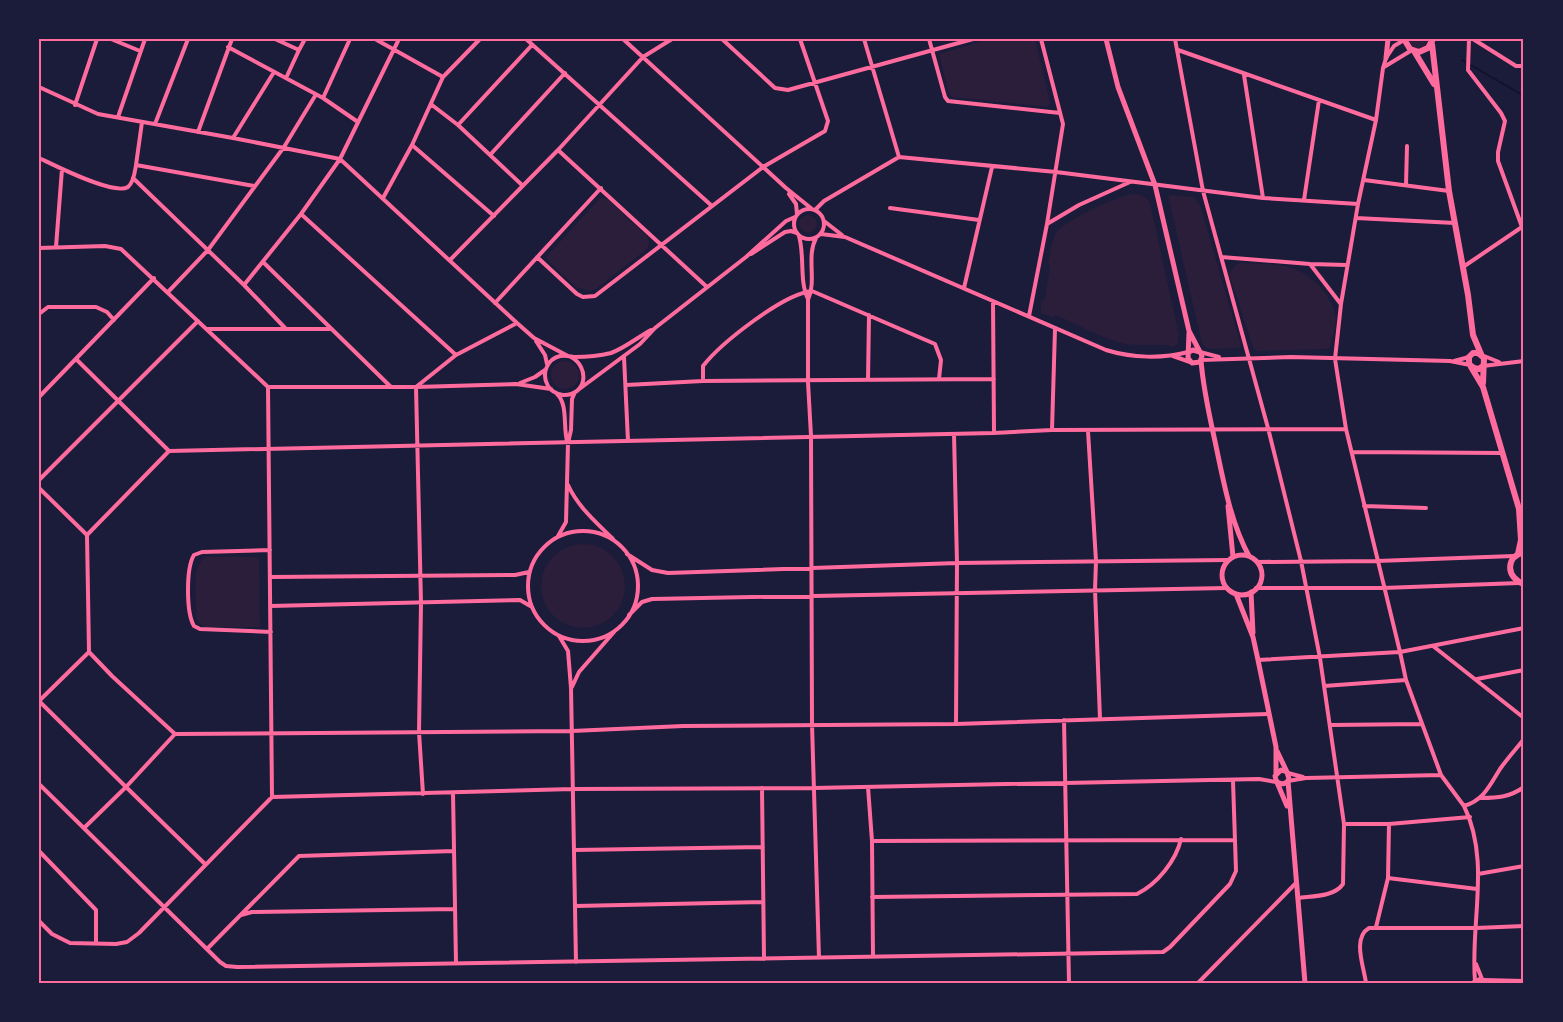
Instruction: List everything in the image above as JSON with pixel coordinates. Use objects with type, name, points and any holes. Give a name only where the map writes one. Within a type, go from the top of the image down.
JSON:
[{"type":"main road","points":[[1404,39],[1426,68],[1435,87]]},
{"type":"main road","points":[[1413,51],[1424,51],[1432,42]]},
{"type":"main road","points":[[1432,42],[1435,87],[1449,191],[1473,335],[1485,361],[1483,387]]},
{"type":"main road","points":[[1473,335],[1469,357],[1471,366],[1483,387],[1519,509],[1524,518]]},
{"type":"main road","points":[[1469,357],[1473,353],[1482,355]]},
{"type":"main road","points":[[1471,366],[1476,369],[1483,366]]},
{"type":"main road","points":[[1519,509],[1521,540],[1519,554],[1510,565],[1510,571],[1515,580],[1522,584]]},
{"type":"main road","points":[[1474,982],[1524,982]]},
{"type":"street","points":[[75,105],[97,39]]},
{"type":"street","points":[[111,39],[140,51]]},
{"type":"street","points":[[118,117],[145,39]]},
{"type":"street","points":[[155,124],[189,39]]},
{"type":"street","points":[[198,132],[232,39]]},
{"type":"street","points":[[275,39],[299,50]]},
{"type":"street","points":[[286,78],[305,39]]},
{"type":"street","points":[[323,98],[350,39]]},
{"type":"street","points":[[375,39],[443,77]]},
{"type":"street","points":[[244,285],[340,159],[399,39]]},
{"type":"street","points":[[383,198],[432,105],[443,77],[480,39]]},
{"type":"street","points":[[526,39],[712,206]]},
{"type":"street","points":[[623,39],[786,188],[819,212],[824,221],[845,237],[1055,329],[1121,354],[1172,356],[1193,350],[1225,358]]},
{"type":"street","points":[[450,260],[558,150],[643,57],[672,39]]},
{"type":"street","points":[[722,39],[775,88],[788,90],[973,39]]},
{"type":"street","points":[[537,257],[577,294],[589,297],[600,292],[763,166],[827,128],[828,121],[800,39]]},
{"type":"street","points":[[864,39],[899,157]]},
{"type":"street","points":[[929,39],[945,97],[950,102],[1060,113]]},
{"type":"street","points":[[1029,316],[1063,124],[1041,39]]},
{"type":"street","points":[[1106,39],[1118,87],[1155,185],[1189,331],[1188,358],[1202,381]]},
{"type":"street","points":[[1175,39],[1203,191],[1268,428],[1301,561],[1320,658],[1338,778],[1344,824],[1343,884],[1339,890],[1330,893],[1298,898]]},
{"type":"street","points":[[1388,39],[1376,120],[1347,264],[1335,358],[1346,429],[1406,680],[1441,775],[1464,806],[1476,838],[1478,889],[1474,982]]},
{"type":"street","points":[[1386,58],[1394,46],[1404,39]]},
{"type":"street","points":[[1463,267],[1523,226],[1498,161],[1505,121],[1468,70],[1471,39],[1516,66],[1523,67]]},
{"type":"street","points":[[458,125],[532,45]]},
{"type":"street","points":[[228,47],[315,96],[323,98],[357,122]]},
{"type":"street","points":[[1178,50],[1376,120]]},
{"type":"street","points":[[1383,68],[1413,51]]},
{"type":"street","points":[[233,138],[274,72]]},
{"type":"street","points":[[490,155],[565,73]]},
{"type":"street","points":[[1244,75],[1263,198]]},
{"type":"street","points":[[39,87],[98,114],[340,159],[534,338],[577,360],[584,371],[584,378],[572,399],[571,430],[568,443],[566,522],[558,537]]},
{"type":"street","points":[[168,292],[208,250],[284,147],[315,96]]},
{"type":"street","points":[[1304,200],[1319,100]]},
{"type":"street","points":[[432,105],[458,125],[522,185]]},
{"type":"street","points":[[39,158],[113,188],[127,187],[133,178],[136,165],[142,122]]},
{"type":"street","points":[[412,145],[494,216]]},
{"type":"street","points":[[1406,185],[1407,146]]},
{"type":"street","points":[[558,150],[707,287]]},
{"type":"street","points":[[516,384],[535,377],[556,357],[611,353],[622,348],[655,328],[746,257],[786,221],[804,209],[813,209],[899,157],[1056,172],[1263,198],[1358,204]]},
{"type":"street","points":[[136,165],[254,186]]},
{"type":"street","points":[[964,288],[992,167]]},
{"type":"street","points":[[56,247],[63,169]]},
{"type":"street","points":[[133,178],[244,285],[286,329]]},
{"type":"street","points":[[1364,180],[1449,191]]},
{"type":"street","points":[[1047,224],[1130,181]]},
{"type":"street","points":[[495,303],[601,188]]},
{"type":"street","points":[[786,188],[796,204],[794,225],[802,245],[804,291],[808,300]]},
{"type":"street","points":[[890,208],[979,220]]},
{"type":"street","points":[[300,214],[456,355]]},
{"type":"street","points":[[1356,218],[1455,223]]},
{"type":"street","points":[[746,257],[785,232],[790,231],[807,239],[816,238],[821,234],[824,221]]},
{"type":"street","points":[[821,234],[845,237]]},
{"type":"street","points":[[816,238],[811,253],[812,291],[808,300],[808,382],[811,436],[812,724],[819,958]]},
{"type":"street","points":[[39,248],[105,246],[122,249],[268,387],[516,384],[551,389]]},
{"type":"street","points":[[1221,257],[1310,264],[1347,264]]},
{"type":"street","points":[[262,262],[391,387]]},
{"type":"street","points":[[1310,264],[1341,304]]},
{"type":"street","points":[[39,397],[154,278]]},
{"type":"street","points":[[703,381],[703,366],[715,353],[767,312],[804,291],[812,291],[935,344],[941,360],[939,379]]},
{"type":"street","points":[[993,301],[994,433]]},
{"type":"street","points":[[39,314],[44,309],[52,307],[96,307],[106,312],[114,320]]},
{"type":"street","points":[[868,380],[869,315]]},
{"type":"street","points":[[39,480],[198,321]]},
{"type":"street","points":[[416,387],[456,355],[517,323]]},
{"type":"street","points":[[557,393],[569,394],[576,391],[640,344],[655,328]]},
{"type":"street","points":[[207,329],[331,329]]},
{"type":"street","points":[[1052,430],[1055,329]]},
{"type":"street","points":[[1189,331],[1200,352],[1202,381],[1227,498],[1239,538],[1249,556],[1257,562],[1261,574],[1260,582],[1254,590],[1253,637]]},
{"type":"street","points":[[534,338],[545,355],[545,380],[564,403],[564,430],[568,443]]},
{"type":"street","points":[[1482,355],[1503,362]]},
{"type":"street","points":[[624,356],[628,441]]},
{"type":"street","points":[[1172,356],[1196,364],[1201,360],[1225,358],[1335,358],[1450,362],[1471,366]]},
{"type":"street","points":[[1450,362],[1469,357]]},
{"type":"street","points":[[76,359],[169,451]]},
{"type":"street","points":[[1483,366],[1524,361]]},
{"type":"street","points":[[626,385],[703,381],[994,379]]},
{"type":"street","points":[[268,387],[272,797]]},
{"type":"street","points":[[416,387],[421,603],[419,732],[423,794]]},
{"type":"street","points":[[87,535],[169,451],[1052,430],[1346,429]]},
{"type":"street","points":[[1088,431],[1096,561],[1100,719]]},
{"type":"street","points":[[954,434],[957,563],[956,724]]},
{"type":"street","points":[[1353,452],[1502,453]]},
{"type":"street","points":[[568,484],[580,506],[627,554],[651,570],[668,573],[957,563],[1231,559]]},
{"type":"street","points":[[39,488],[87,535],[90,652],[112,676],[175,734],[572,731],[683,726],[956,724],[1268,714]]},
{"type":"street","points":[[1227,498],[1231,559]]},
{"type":"street","points":[[1365,506],[1426,508]]},
{"type":"street","points":[[616,630],[588,641],[559,636],[538,619],[528,596],[530,572],[540,551],[558,537],[582,531],[601,535],[617,544]]},
{"type":"street","points":[[270,550],[202,552],[194,555],[191,563],[189,610],[194,626],[200,629],[271,632]]},
{"type":"street","points":[[627,554],[637,578],[635,604],[629,615]]},
{"type":"street","points":[[1257,562],[1377,561],[1519,554]]},
{"type":"street","points":[[1249,556],[1240,555],[1231,559],[1224,566],[1223,581],[1227,588],[1236,594],[1253,637],[1276,747],[1288,773],[1289,814],[1305,983]]},
{"type":"street","points":[[270,578],[515,575],[530,572]]},
{"type":"street","points":[[1236,594],[1254,590],[1306,588],[1522,584]]},
{"type":"street","points":[[571,688],[579,672],[629,615],[642,602],[652,599],[1227,588]]},
{"type":"street","points":[[270,606],[520,600],[532,607]]},
{"type":"street","points":[[1258,660],[1400,652],[1524,628]]},
{"type":"street","points":[[559,636],[568,651],[571,688],[576,962]]},
{"type":"street","points":[[1432,645],[1524,718]]},
{"type":"street","points":[[90,652],[39,701],[205,864]]},
{"type":"street","points":[[1476,679],[1524,670]]},
{"type":"street","points":[[1324,686],[1406,680]]},
{"type":"street","points":[[1064,720],[1069,983]]},
{"type":"street","points":[[1330,725],[1422,724]]},
{"type":"street","points":[[84,828],[175,734]]},
{"type":"street","points":[[1481,798],[1524,739]]},
{"type":"street","points":[[1276,747],[1277,782],[1289,814]]},
{"type":"street","points":[[39,921],[52,934],[70,943],[127,942],[164,908],[272,797],[573,789],[814,788],[1233,781],[1259,779],[1276,774],[1281,770],[1306,778]]},
{"type":"street","points":[[1259,779],[1282,784],[1306,778],[1441,775]]},
{"type":"street","points":[[39,784],[207,949],[226,966],[237,967],[1158,953],[1167,950],[1230,884],[1236,871],[1233,781]]},
{"type":"street","points":[[868,787],[872,841],[873,957]]},
{"type":"street","points":[[1464,806],[1481,798],[1504,798],[1524,787]]},
{"type":"street","points":[[762,788],[764,959]]},
{"type":"street","points":[[453,793],[456,964]]},
{"type":"street","points":[[1344,824],[1389,824],[1470,817]]},
{"type":"street","points":[[1376,927],[1388,879],[1389,824]]},
{"type":"street","points":[[872,897],[1137,894],[1146,889],[1171,862],[1181,839]]},
{"type":"street","points":[[872,841],[1235,840]]},
{"type":"street","points":[[574,850],[763,847]]},
{"type":"street","points":[[207,949],[299,856],[454,850]]},
{"type":"street","points":[[39,852],[96,910],[96,943]]},
{"type":"street","points":[[1478,874],[1524,866]]},
{"type":"street","points":[[1388,879],[1478,889]]},
{"type":"street","points":[[1198,983],[1297,883]]},
{"type":"street","points":[[575,906],[763,902]]},
{"type":"street","points":[[238,916],[252,912],[455,909]]},
{"type":"street","points":[[1366,983],[1360,937],[1365,930],[1376,927],[1524,926]]},
{"type":"street","points":[[1476,963],[1484,981]]},
{"type":"shaded area","points":[[989,39],[1035,39],[1050,102],[1048,107],[953,97],[949,94],[939,54]]},
{"type":"shaded area","points":[[1409,39],[1429,39],[1424,47],[1418,49],[1412,46]]},
{"type":"shaded area","points":[[1133,194],[1143,196],[1150,203],[1179,335],[1178,344],[1171,347],[1169,345],[1126,344],[1098,335],[1055,315],[1054,318],[1041,313],[1041,301],[1045,299],[1050,267],[1048,263],[1055,235],[1068,223],[1091,210]]},
{"type":"shaded area","points":[[1168,195],[1193,197],[1200,205],[1241,345],[1238,348],[1208,349],[1202,344]]},
{"type":"shaded area","points":[[600,198],[607,199],[647,236],[649,242],[648,248],[596,289],[589,291],[576,287],[546,257]]},
{"type":"shaded area","points":[[808,215],[814,218],[817,224],[814,230],[808,233],[802,230],[799,224],[802,218]]},
{"type":"shaded area","points":[[1240,263],[1286,266],[1300,271],[1315,281],[1327,295],[1336,319],[1330,347],[1327,349],[1257,351],[1253,347],[1229,274]]},
{"type":"shaded area","points":[[565,361],[575,365],[579,375],[575,385],[565,389],[555,385],[551,375],[555,365]]},
{"type":"shaded area","points":[[575,544],[591,544],[607,551],[618,562],[625,578],[622,602],[613,616],[591,628],[575,628],[559,621],[548,610],[541,594],[541,578],[548,562],[559,551]]},
{"type":"shaded area","points":[[206,557],[259,557],[260,627],[205,627],[199,624],[196,618],[195,584],[198,568]]},
{"type":"waterway","points":[[1462,60],[1524,96]]}]
